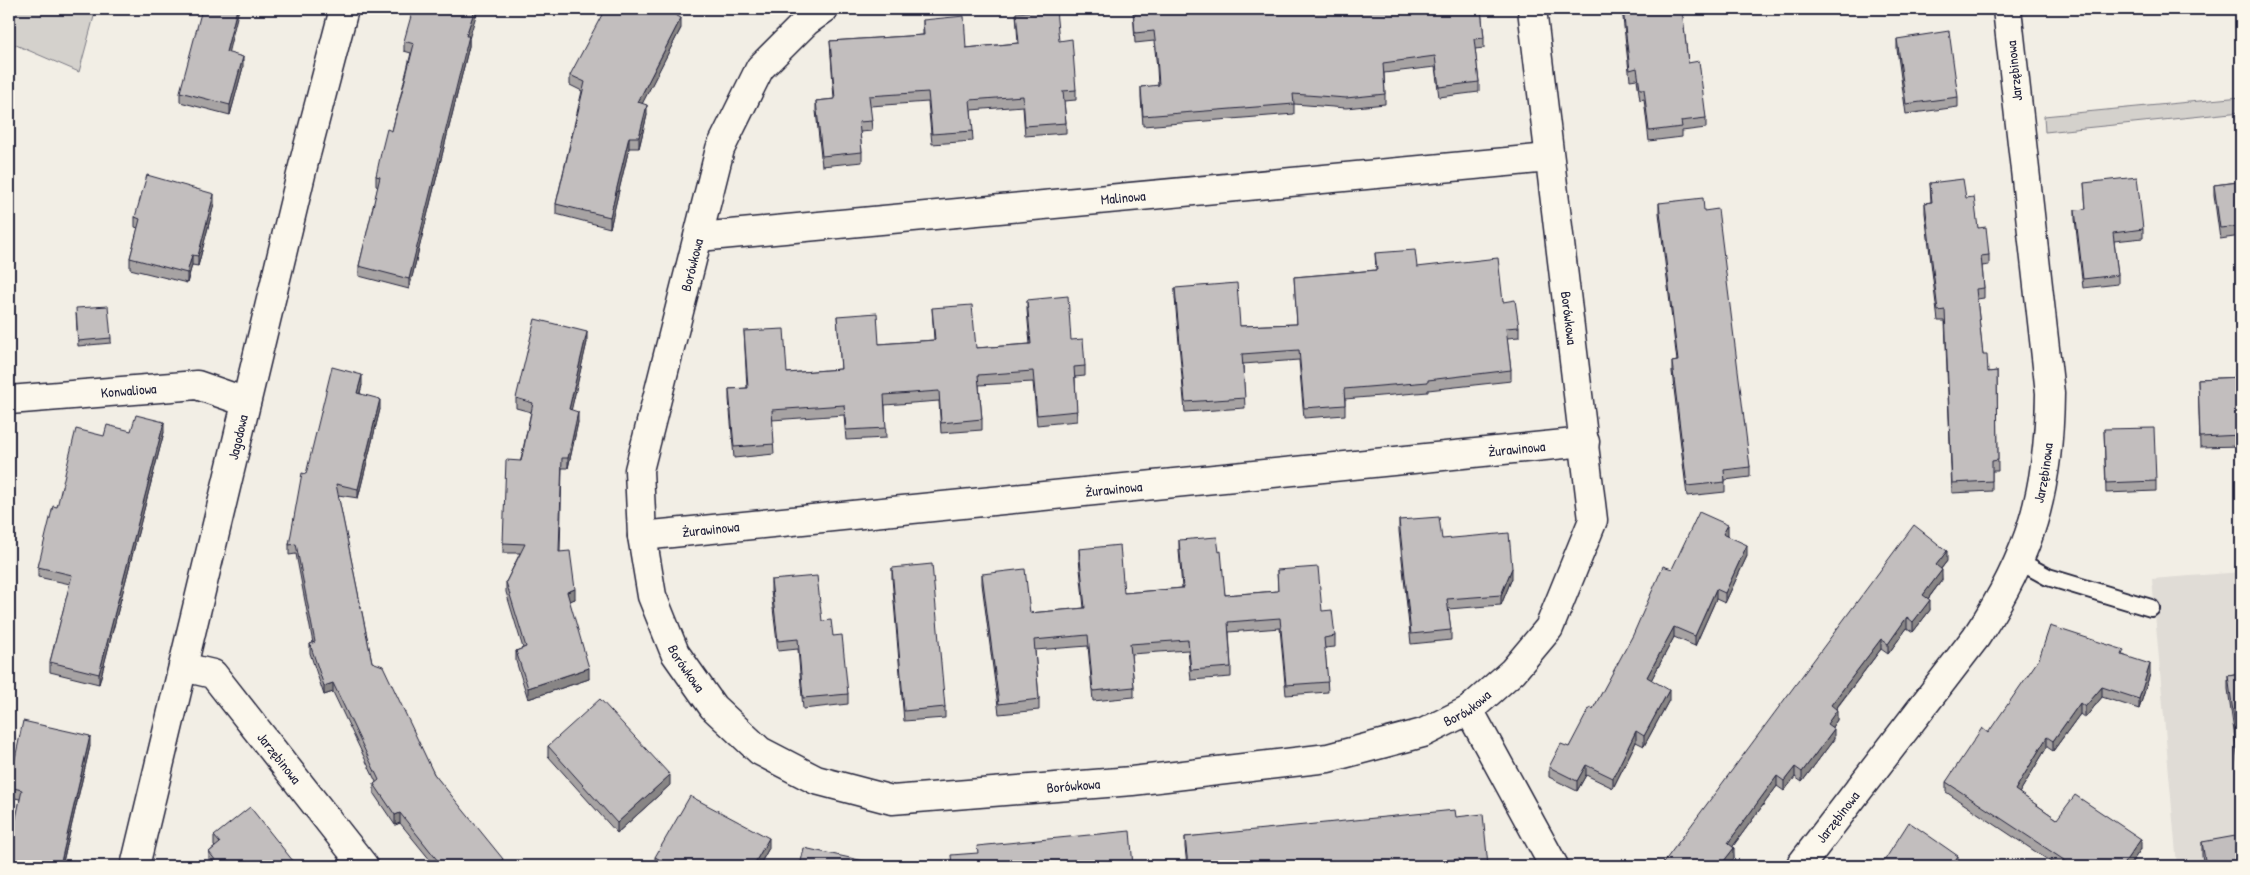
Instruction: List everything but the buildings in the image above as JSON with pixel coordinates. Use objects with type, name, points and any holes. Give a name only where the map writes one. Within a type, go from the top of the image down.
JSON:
[{"type":"street","name":"Jagodowa","points":[[135,866],[304,162],[344,9]]},
{"type":"street","name":"Borówkowa","points":[[824,9],[806,22],[760,68],[720,148],[639,470],[642,536],[652,596],[672,645],[713,707],[760,751],[808,776],[816,780],[892,800],[1132,781],[1328,758],[1423,733],[1469,710],[1513,672],[1549,628],[1593,520],[1532,9]]},
{"type":"street","name":"Jarzębinowa","points":[[1800,866],[1976,637],[1997,605],[2019,561],[2036,516],[2045,475],[2050,433],[2050,393],[2007,9]]},
{"type":"street","name":"Malinowa","points":[[699,237],[1549,158]]},
{"type":"street","name":"Konwaliowa","points":[[9,400],[197,385],[246,402]]},
{"type":"street","name":"Żurawinowa","points":[[642,536],[1585,442]]},
{"type":"street","name":"Jarzębinowa","points":[[183,666],[213,674],[364,866]]},
{"type":"street","points":[[1469,710],[1554,866]]},
{"type":"lane","points":[[2019,561],[2048,577],[2151,608]]},
{"type":"shaded area","points":[[9,9],[96,9],[79,72],[9,42]]},
{"type":"shaded area","points":[[2241,97],[2241,112],[2045,132],[2044,116]]},
{"type":"shaded area","points":[[2241,572],[2241,866],[2177,866],[2152,579]]}]
